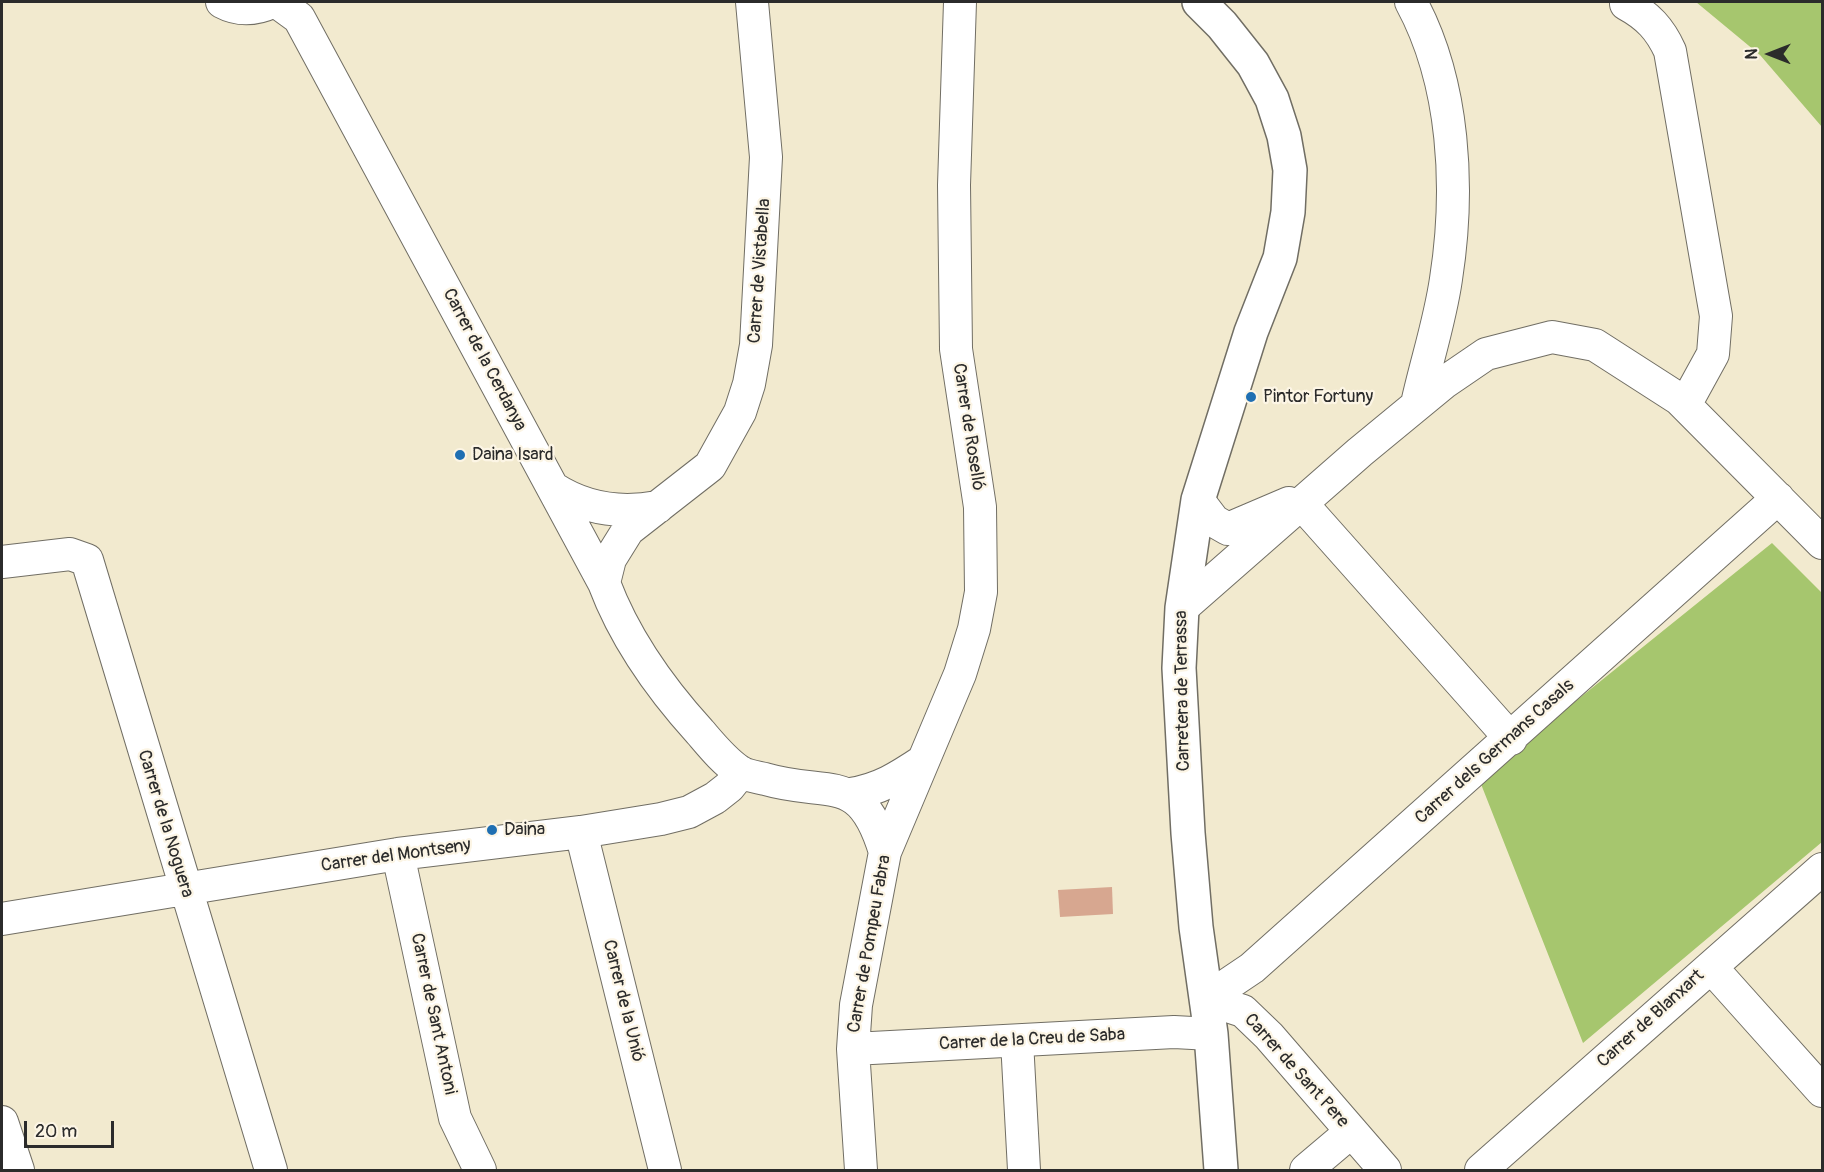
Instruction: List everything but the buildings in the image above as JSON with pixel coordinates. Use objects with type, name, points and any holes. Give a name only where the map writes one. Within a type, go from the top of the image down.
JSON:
[{"type":"street","points":[[222,2],[246,9],[274,2]]},
{"type":"street","name":"Carrer de la Cerdanya","points":[[274,2],[299,18],[604,583],[623,629],[668,695],[716,750],[741,772]]},
{"type":"street","name":"Carrer de Vistabella","points":[[604,583],[610,559],[617,544],[628,530],[710,466],[740,412],[750,374],[756,345],[766,157],[752,2]]},
{"type":"street","name":"Carrer de Roselló","points":[[923,760],[960,674],[974,629],[981,592],[980,507],[956,350],[954,185],[960,2]]},
{"type":"street","name":"Carretera de Terrassa","points":[[1199,2],[1222,25],[1253,64],[1272,99],[1284,136],[1290,170],[1288,212],[1280,258],[1251,332],[1198,500],[1182,608],[1179,668],[1187,822],[1196,927],[1211,1034],[1221,1170]]},
{"type":"street","points":[[1411,2],[1421,20],[1438,72],[1450,136],[1452,216],[1446,280],[1417,404]]},
{"type":"street","points":[[1626,4],[1643,14],[1661,32],[1670,51],[1716,316],[1713,354],[1684,405]]},
{"type":"street","points":[[1182,608],[1417,404],[1486,354],[1552,337],[1595,345],[1684,405],[1822,543]]},
{"type":"street","name":"Carrer de Vistabella","points":[[553,489],[572,501],[603,508],[630,512],[658,507]]},
{"type":"street","points":[[1198,500],[1214,521],[1228,529],[1310,497]]},
{"type":"street","points":[[1310,497],[1512,739]]},
{"type":"street","name":"Carrer dels Germans Casals","points":[[1206,999],[1252,969],[1512,739],[1778,498]]},
{"type":"street","name":"Carrer de la Noguera","points":[[2,562],[70,554],[87,560],[184,891],[271,1170]]},
{"type":"street","points":[[849,794],[871,791],[890,783],[923,760]]},
{"type":"street","name":"Carrer de Pompeu Fabra","points":[[861,1170],[853,1050],[856,1005],[885,852],[923,760]]},
{"type":"street","points":[[741,772],[778,783],[830,788],[849,794],[861,803],[876,824],[885,852]]},
{"type":"street","name":"Carrer del Montseny","points":[[2,919],[184,891],[398,854],[581,832],[688,812],[715,798],[729,787],[741,772]]},
{"type":"street","name":"Carrer de la Unió","points":[[581,832],[665,1170]]},
{"type":"street","name":"Carrer de Sant Antoni","points":[[398,854],[455,1118],[480,1170]]},
{"type":"street","name":"Carrer de Blanxart","points":[[1481,1170],[1822,870]]},
{"type":"street","points":[[1711,967],[1822,1091]]},
{"type":"street","name":"Carrer de Sant Pere","points":[[1206,999],[1243,1011],[1269,1036],[1385,1170]]},
{"type":"street","name":"Carrer de la Creu de Saba","points":[[853,1050],[1174,1032],[1211,1034]]},
{"type":"street","points":[[1017,1041],[1024,1170]]},
{"type":"street","points":[[2,1122],[18,1170]]},
{"type":"street","name":"Carrer de Sant Pere","points":[[1309,1168],[1351,1132]]},
{"type":"green space","points":[[1696,2],[1822,2],[1822,127],[1760,55]]},
{"type":"green space","points":[[1772,543],[1822,593],[1822,842],[1583,1043],[1479,779]]},
{"type":"place","name":"Pintor Fortuny","points":[[1251,397]]},
{"type":"place","name":"Daina Isard","points":[[460,455]]},
{"type":"place","name":"Daina","points":[[492,830]]}]
